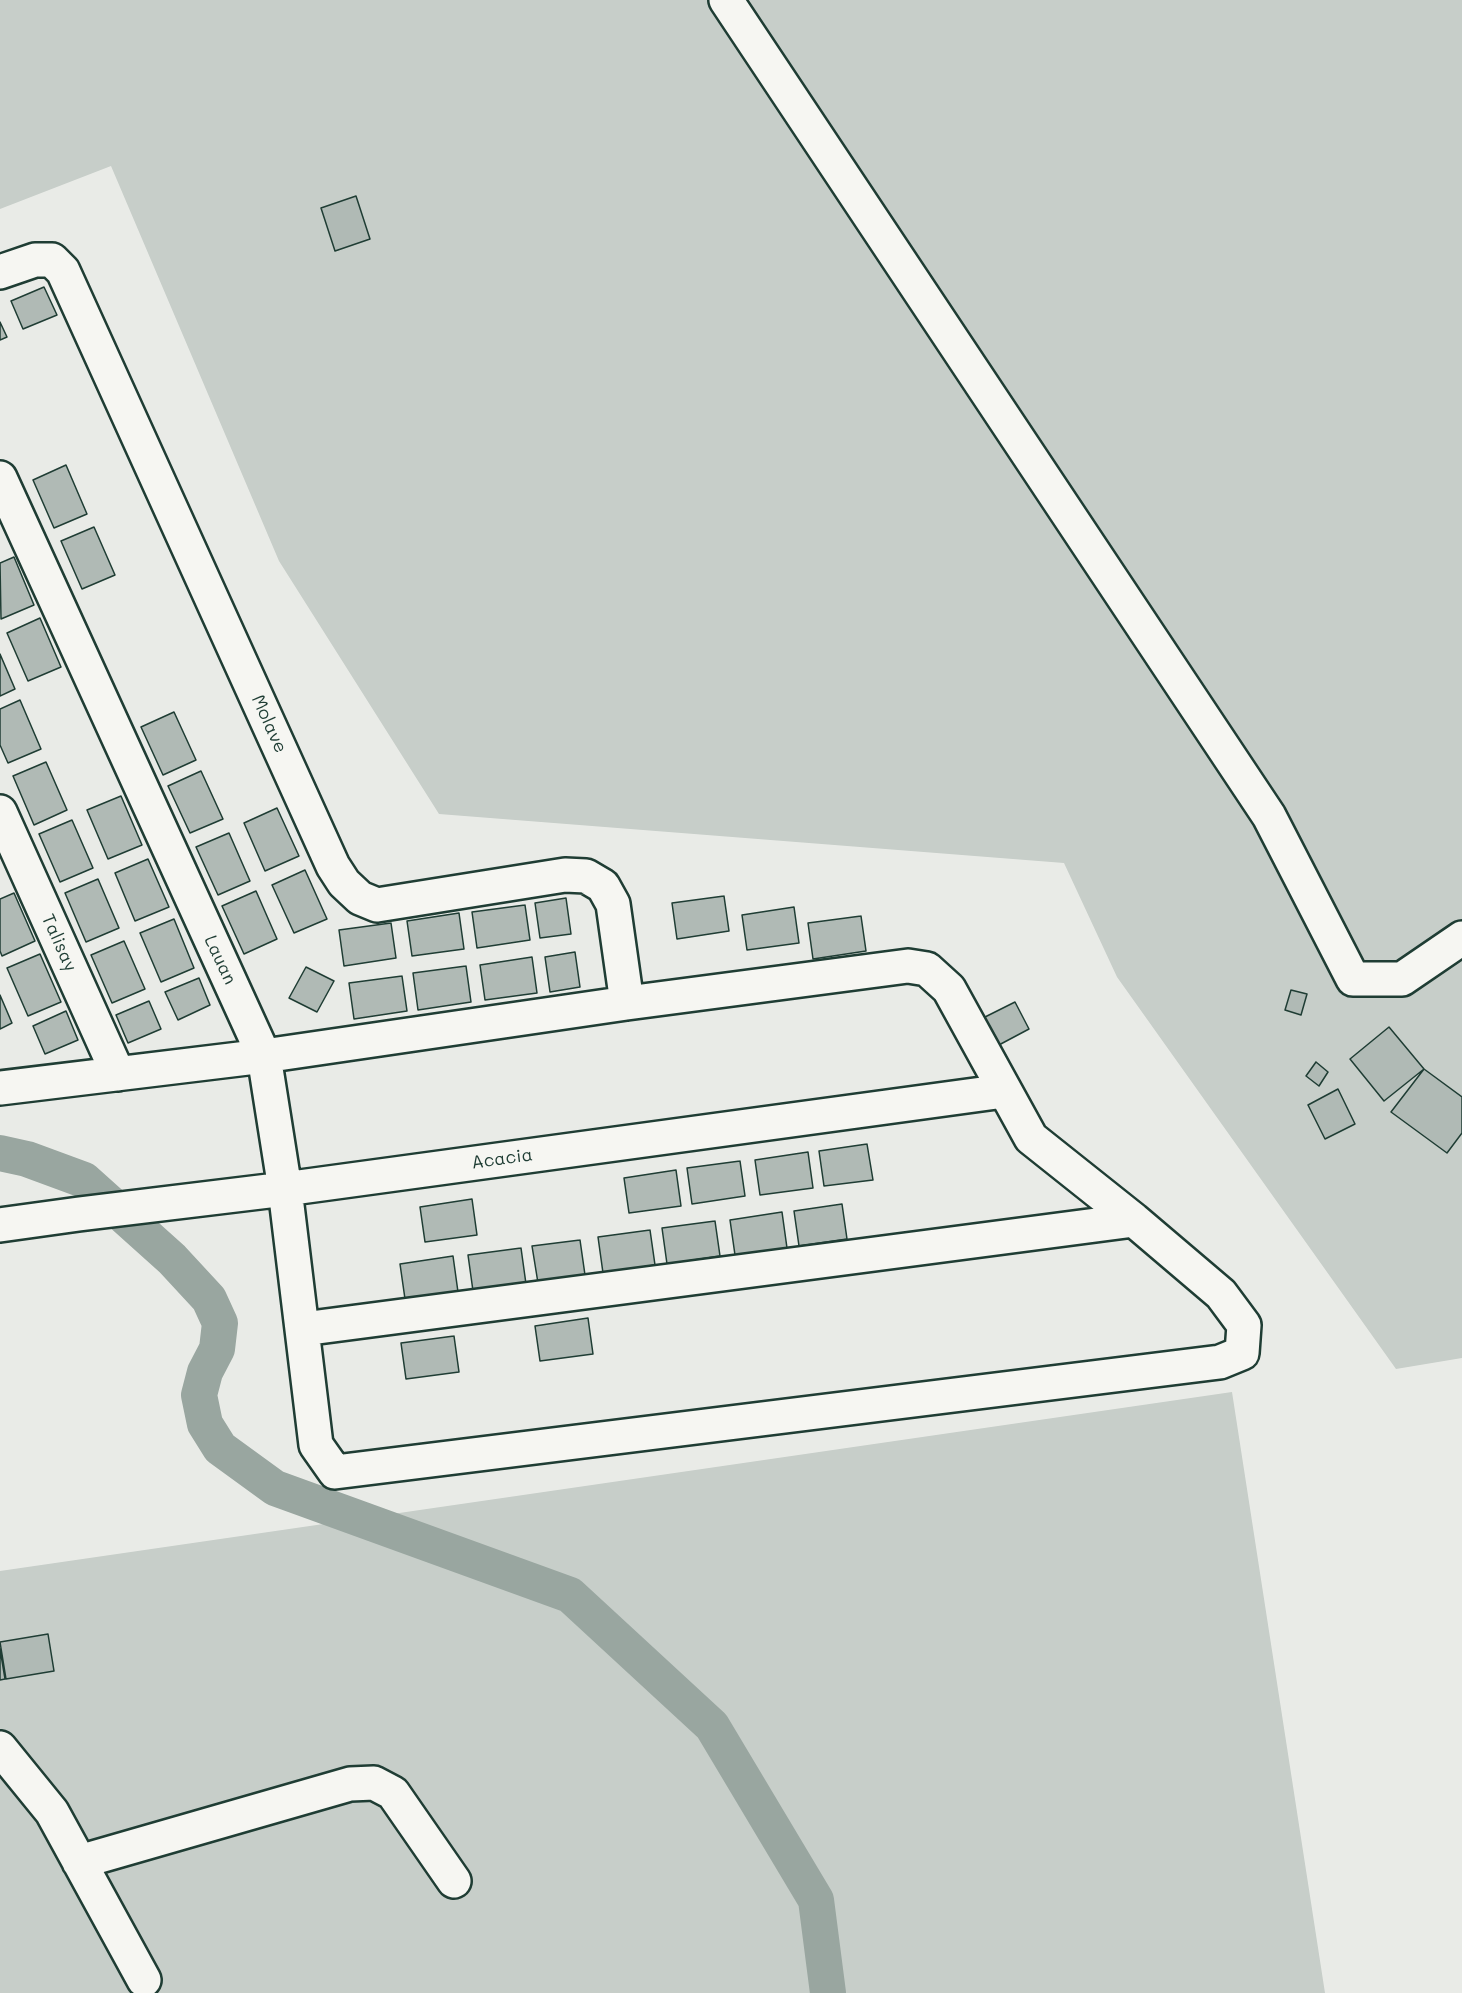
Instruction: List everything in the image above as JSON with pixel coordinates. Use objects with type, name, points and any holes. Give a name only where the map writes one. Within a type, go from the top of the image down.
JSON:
[{"type":"street","points":[[726,0],[1269,816],[1353,979],[1402,979],[1462,938]]},
{"type":"street","name":"Molave","points":[[0,272],[35,260],[52,260],[63,271],[333,866],[344,883],[360,898],[377,905],[565,875],[586,876],[603,886],[613,904],[627,1003]]},
{"type":"street","name":"Lauan","points":[[0,478],[264,1056],[285,1189],[316,1445],[334,1472],[1220,1362],[1242,1353],[1244,1325],[1221,1294],[1134,1220]]},
{"type":"street","name":"Talisay","points":[[0,812],[118,1074]]},
{"type":"street","points":[[0,1088],[264,1056],[627,1003],[908,966],[927,969],[949,989],[1030,1138],[1134,1220]]},
{"type":"street","name":"Acacia","points":[[0,1226],[1004,1091]]},
{"type":"street","points":[[303,1329],[1134,1220]]},
{"type":"street","points":[[0,1748],[52,1812],[144,1980]]},
{"type":"street","points":[[79,1862],[350,1784],[374,1783],[393,1793],[454,1881]]},
{"type":"shaded area","points":[[0,0],[1462,0],[1462,1358],[1396,1369],[1117,977],[1064,863],[439,814],[279,561],[111,166],[0,209]]},
{"type":"shaded area","points":[[1232,1392],[1325,1993],[0,1993],[0,1571]]},
{"type":"building","points":[[356,196],[370,239],[335,251],[321,208]]},
{"type":"building","points":[[44,287],[57,315],[23,329],[11,301]]},
{"type":"building","points":[[0,322],[7,337],[0,340]]},
{"type":"building","points":[[66,465],[87,514],[54,528],[33,480]]},
{"type":"building","points":[[94,527],[115,575],[82,589],[61,541]]},
{"type":"building","points":[[14,557],[34,605],[1,619],[0,563]]},
{"type":"building","points":[[40,618],[61,667],[28,681],[7,633]]},
{"type":"building","points":[[0,654],[15,689],[0,696]]},
{"type":"building","points":[[20,700],[41,749],[8,763],[0,745],[0,709]]},
{"type":"building","points":[[174,712],[196,760],[163,775],[141,727]]},
{"type":"building","points":[[46,762],[67,810],[34,825],[13,776]]},
{"type":"building","points":[[201,771],[223,819],[190,833],[168,786]]},
{"type":"building","points":[[121,796],[142,845],[108,859],[87,810]]},
{"type":"building","points":[[277,808],[299,856],[265,871],[244,823]]},
{"type":"building","points":[[72,820],[93,868],[60,882],[39,834]]},
{"type":"building","points":[[229,833],[250,881],[218,895],[196,847]]},
{"type":"building","points":[[148,859],[169,907],[135,921],[115,873]]},
{"type":"building","points":[[305,870],[327,919],[294,933],[272,885]]},
{"type":"building","points":[[98,879],[119,928],[86,942],[65,893]]},
{"type":"building","points":[[256,891],[277,939],[244,954],[222,906]]},
{"type":"building","points":[[14,893],[35,941],[2,956],[0,951],[0,899]]},
{"type":"building","points":[[724,896],[729,931],[677,939],[672,903]]},
{"type":"building","points":[[566,898],[571,934],[540,938],[535,903]]},
{"type":"building","points":[[525,905],[530,940],[477,948],[472,912]]},
{"type":"building","points":[[794,907],[799,943],[747,950],[742,915]]},
{"type":"building","points":[[459,913],[464,949],[412,956],[407,921]]},
{"type":"building","points":[[861,916],[866,951],[813,959],[808,923]]},
{"type":"building","points":[[174,919],[194,968],[161,982],[140,933]]},
{"type":"building","points":[[391,923],[396,958],[344,966],[339,930]]},
{"type":"building","points":[[124,941],[145,989],[112,1003],[91,955]]},
{"type":"building","points":[[575,952],[580,987],[550,992],[545,957]]},
{"type":"building","points":[[40,954],[61,1002],[28,1016],[7,968]]},
{"type":"building","points":[[532,957],[537,993],[485,1000],[480,965]]},
{"type":"building","points":[[466,966],[471,1002],[418,1010],[413,973]]},
{"type":"building","points":[[306,967],[334,981],[317,1012],[289,998]]},
{"type":"building","points":[[402,976],[407,1011],[354,1019],[349,983]]},
{"type":"building","points":[[199,978],[210,1005],[178,1020],[165,992]]},
{"type":"building","points":[[1291,990],[1307,994],[1301,1015],[1285,1010]]},
{"type":"building","points":[[0,995],[12,1023],[0,1029]]},
{"type":"building","points":[[149,1001],[161,1029],[128,1043],[116,1015]]},
{"type":"building","points":[[1015,1002],[1029,1029],[997,1046],[983,1018]]},
{"type":"building","points":[[66,1011],[78,1040],[45,1054],[33,1026]]},
{"type":"building","points":[[1389,1027],[1424,1069],[1384,1101],[1350,1059]]},
{"type":"building","points":[[1316,1062],[1328,1072],[1319,1086],[1306,1076]]},
{"type":"building","points":[[1424,1069],[1462,1097],[1462,1133],[1447,1153],[1391,1112]]},
{"type":"building","points":[[1338,1089],[1355,1124],[1325,1139],[1308,1105]]},
{"type":"building","points":[[867,1144],[873,1180],[824,1186],[819,1151]]},
{"type":"building","points":[[808,1152],[813,1188],[760,1195],[755,1160]]},
{"type":"building","points":[[740,1161],[745,1196],[692,1204],[687,1168]]},
{"type":"building","points":[[676,1170],[681,1206],[629,1213],[624,1178]]},
{"type":"building","points":[[472,1199],[477,1235],[425,1242],[420,1207]]},
{"type":"building","points":[[842,1204],[847,1239],[799,1246],[794,1211]]},
{"type":"building","points":[[782,1212],[787,1248],[735,1255],[730,1220]]},
{"type":"building","points":[[715,1221],[720,1256],[667,1264],[662,1228]]},
{"type":"building","points":[[650,1230],[655,1265],[603,1273],[598,1237]]},
{"type":"building","points":[[580,1240],[585,1275],[538,1283],[532,1246]]},
{"type":"building","points":[[521,1248],[526,1284],[473,1291],[468,1255]]},
{"type":"building","points":[[453,1256],[458,1292],[405,1299],[400,1264]]},
{"type":"building","points":[[588,1318],[593,1354],[540,1361],[535,1326]]},
{"type":"building","points":[[454,1336],[459,1372],[406,1379],[401,1343]]},
{"type":"building","points":[[48,1634],[54,1671],[6,1679],[0,1642]]},
{"type":"building","points":[[0,1649],[5,1679],[0,1680]]},
{"type":"waterway","points":[[0,1153],[27,1159],[84,1180],[172,1259],[209,1299],[220,1323],[217,1349],[205,1372],[199,1395],[205,1424],[220,1448],[275,1488],[570,1595],[712,1726],[816,1900],[828,1993]]}]
